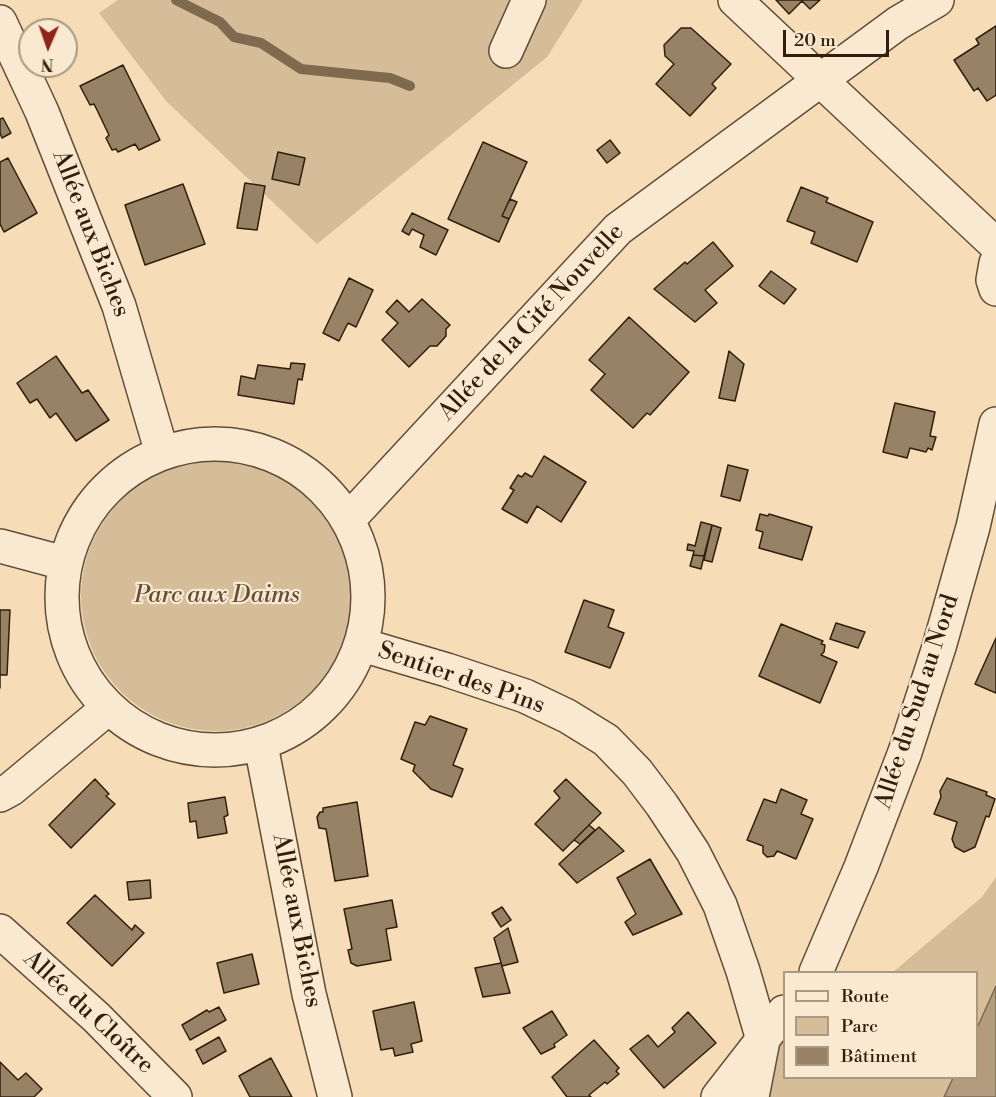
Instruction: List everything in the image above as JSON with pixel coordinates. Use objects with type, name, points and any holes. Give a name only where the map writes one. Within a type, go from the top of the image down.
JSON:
[{"type":"street","points":[[506,51],[530,0]]},
{"type":"street","points":[[735,0],[996,245]]},
{"type":"street","name":"Allée de la Cité Nouvelle","points":[[348,519],[618,229],[898,23],[937,0]]},
{"type":"street","name":"Allée aux Biches","points":[[0,22],[42,112],[119,306],[162,453]]},
{"type":"street","points":[[996,263],[993,280],[996,289]]},
{"type":"street","name":"Allée du Sud au Nord","points":[[816,971],[861,867],[908,741],[939,647],[973,527],[996,424]]},
{"type":"street","points":[[204,444],[247,447],[287,461],[322,486],[348,519],[364,560],[369,603],[362,645],[339,689],[305,722],[261,745],[220,751],[179,747],[141,733],[108,708],[83,677],[67,641],[60,602],[64,563],[84,516],[118,478],[162,453],[204,444]]},
{"type":"street","points":[[0,546],[64,563]]},
{"type":"street","name":"Sentier des Pins","points":[[362,645],[447,669],[525,696],[567,716],[606,740],[637,772],[663,805],[693,852],[720,905],[743,970],[763,1040]]},
{"type":"street","points":[[0,795],[108,708]]},
{"type":"street","name":"Allée aux Biches","points":[[261,745],[309,994],[334,1097]]},
{"type":"street","name":"Allée du Cloître","points":[[0,931],[96,1017],[175,1097]]},
{"type":"street","points":[[718,1097],[783,1013]]},
{"type":"street","points":[[752,1097],[763,1040]]},
{"type":"green space","points":[[118,0],[583,0],[547,57],[317,244],[166,101],[99,13]]},
{"type":"green space","name":"Parc aux Daims","points":[[216,461],[242,464],[268,471],[291,484],[312,500],[328,521],[341,544],[348,570],[351,596],[348,622],[341,648],[328,671],[312,692],[291,708],[268,721],[242,728],[216,731],[190,728],[164,721],[141,708],[120,692],[104,671],[91,648],[84,622],[81,596],[84,570],[91,544],[104,521],[120,500],[141,484],[164,471],[190,464]]},
{"type":"green space","points":[[996,877],[996,1097],[752,1097],[783,1035],[783,1079],[978,1079],[978,971],[894,971],[982,897]]},
{"type":"shaded area","points":[[996,986],[996,1097],[944,1097],[953,1079],[978,1079],[978,1026]]},
{"type":"building","points":[[776,0],[820,0],[810,9],[802,1],[789,14]]},
{"type":"building","points":[[996,26],[996,95],[987,101],[978,88],[974,91],[954,60],[979,44],[976,39]]},
{"type":"building","points":[[681,28],[691,28],[731,64],[712,84],[716,88],[690,116],[656,84],[674,64],[665,56],[664,45]]},
{"type":"building","points":[[123,65],[160,140],[139,150],[135,144],[118,152],[116,149],[112,150],[106,138],[109,135],[94,104],[90,105],[80,86]]},
{"type":"building","points":[[3,118],[11,133],[2,138],[0,119]]},
{"type":"building","points":[[610,140],[620,153],[607,163],[597,150]]},
{"type":"building","points":[[483,142],[527,162],[502,216],[509,219],[499,242],[448,219]]},
{"type":"building","points":[[278,152],[305,158],[299,185],[272,179]]},
{"type":"building","points":[[8,158],[37,213],[4,232],[0,224],[0,162]]},
{"type":"building","points":[[245,183],[265,186],[257,230],[237,228]]},
{"type":"building","points":[[183,184],[205,244],[145,265],[125,205]]},
{"type":"building","points":[[801,187],[828,198],[826,202],[873,222],[857,262],[811,243],[815,232],[787,221]]},
{"type":"building","points":[[510,199],[517,202],[509,219],[502,216]]},
{"type":"building","points":[[412,213],[448,230],[436,255],[420,247],[424,235],[412,229],[409,235],[402,231]]},
{"type":"building","points":[[713,242],[733,266],[705,290],[717,303],[695,322],[654,289],[685,262],[687,264]]},
{"type":"building","points":[[771,271],[796,289],[784,304],[759,286]]},
{"type":"building","points":[[349,278],[373,290],[356,327],[348,323],[339,341],[323,333]]},
{"type":"building","points":[[422,299],[450,325],[446,329],[446,336],[437,346],[430,346],[409,367],[382,340],[398,323],[386,312],[397,300],[409,312]]},
{"type":"building","points":[[629,317],[689,372],[650,415],[647,413],[633,428],[591,390],[605,374],[589,360]]},
{"type":"building","points":[[729,351],[744,364],[735,401],[719,398]]},
{"type":"building","points":[[56,356],[82,393],[88,390],[109,420],[76,441],[56,413],[50,418],[37,399],[30,403],[17,383]]},
{"type":"building","points":[[291,363],[305,364],[302,380],[298,379],[294,404],[238,395],[241,376],[255,379],[258,365],[290,369]]},
{"type":"building","points":[[895,403],[935,412],[930,436],[936,437],[932,450],[928,448],[926,452],[910,448],[907,458],[883,452]]},
{"type":"building","points":[[544,456],[586,482],[561,522],[537,506],[527,523],[502,509],[514,490],[510,488],[518,475],[522,477],[525,473],[532,477]]},
{"type":"building","points":[[728,465],[748,470],[740,501],[721,496]]},
{"type":"building","points":[[760,514],[768,516],[769,514],[812,527],[802,560],[759,548],[763,532],[756,530]]},
{"type":"building","points":[[701,522],[712,525],[704,556],[693,555],[694,551],[687,550],[688,544],[695,546]]},
{"type":"building","points":[[712,525],[721,528],[712,562],[704,560]]},
{"type":"building","points":[[693,555],[704,556],[701,569],[690,566]]},
{"type":"building","points":[[584,600],[614,610],[608,627],[624,633],[610,668],[565,652]]},
{"type":"building","points":[[0,610],[10,610],[7,675],[0,675]]},
{"type":"building","points":[[836,623],[865,632],[858,648],[830,639]]},
{"type":"building","points":[[781,624],[823,641],[821,644],[825,645],[824,652],[821,655],[837,662],[820,703],[759,676]]},
{"type":"building","points":[[996,638],[996,693],[975,684]]},
{"type":"building","points":[[430,716],[467,729],[453,765],[463,769],[452,797],[431,789],[413,771],[415,765],[401,759],[415,722],[425,725]]},
{"type":"building","points":[[947,778],[987,792],[986,795],[995,799],[975,847],[964,852],[955,847],[952,839],[957,822],[934,814],[941,797],[940,791]]},
{"type":"building","points":[[95,779],[109,794],[106,796],[115,804],[71,848],[49,825]]},
{"type":"building","points":[[566,779],[601,813],[563,851],[535,824],[560,798],[554,791]]},
{"type":"building","points":[[781,789],[807,800],[801,814],[813,819],[796,859],[777,851],[774,856],[767,857],[763,853],[763,846],[747,840],[764,799],[776,803]]},
{"type":"building","points":[[225,797],[228,815],[224,817],[227,833],[198,838],[196,821],[190,822],[188,803]]},
{"type":"building","points":[[357,802],[368,876],[335,881],[326,829],[319,828],[317,817],[320,812],[323,812],[323,808]]},
{"type":"building","points":[[589,825],[595,830],[580,844],[574,840]]},
{"type":"building","points":[[599,827],[624,851],[577,883],[559,864]]},
{"type":"building","points":[[650,859],[682,914],[633,935],[625,922],[636,914],[617,878]]},
{"type":"building","points":[[150,880],[151,898],[129,900],[127,882]]},
{"type":"building","points":[[95,895],[132,930],[135,925],[144,933],[112,966],[67,923]]},
{"type":"building","points":[[392,900],[397,927],[386,929],[391,960],[357,966],[351,963],[348,950],[352,949],[344,909]]},
{"type":"building","points":[[502,907],[511,920],[501,927],[492,913]]},
{"type":"building","points":[[508,928],[518,962],[502,966],[494,938]]},
{"type":"building","points":[[252,954],[259,984],[224,993],[217,963]]},
{"type":"building","points":[[501,963],[510,993],[483,997],[475,968]]},
{"type":"building","points":[[414,1002],[422,1041],[411,1044],[413,1052],[395,1056],[393,1048],[381,1050],[373,1011]]},
{"type":"building","points":[[219,1007],[226,1020],[190,1040],[182,1025],[207,1010],[209,1012]]},
{"type":"building","points":[[552,1011],[567,1035],[554,1044],[555,1047],[541,1054],[523,1028]]},
{"type":"building","points":[[688,1012],[716,1043],[664,1088],[630,1049],[648,1035],[658,1047],[675,1032],[672,1028]]},
{"type":"building","points":[[219,1037],[226,1051],[203,1064],[196,1050]]},
{"type":"building","points":[[594,1040],[619,1068],[616,1071],[619,1074],[589,1095],[591,1097],[567,1097],[552,1077]]},
{"type":"building","points":[[271,1058],[292,1097],[250,1097],[239,1076]]},
{"type":"building","points":[[0,1062],[18,1080],[26,1073],[42,1089],[34,1097],[0,1097]]},
{"type":"waterway","points":[[176,0],[220,22],[234,37],[261,43],[301,69],[390,78],[410,86]]}]
